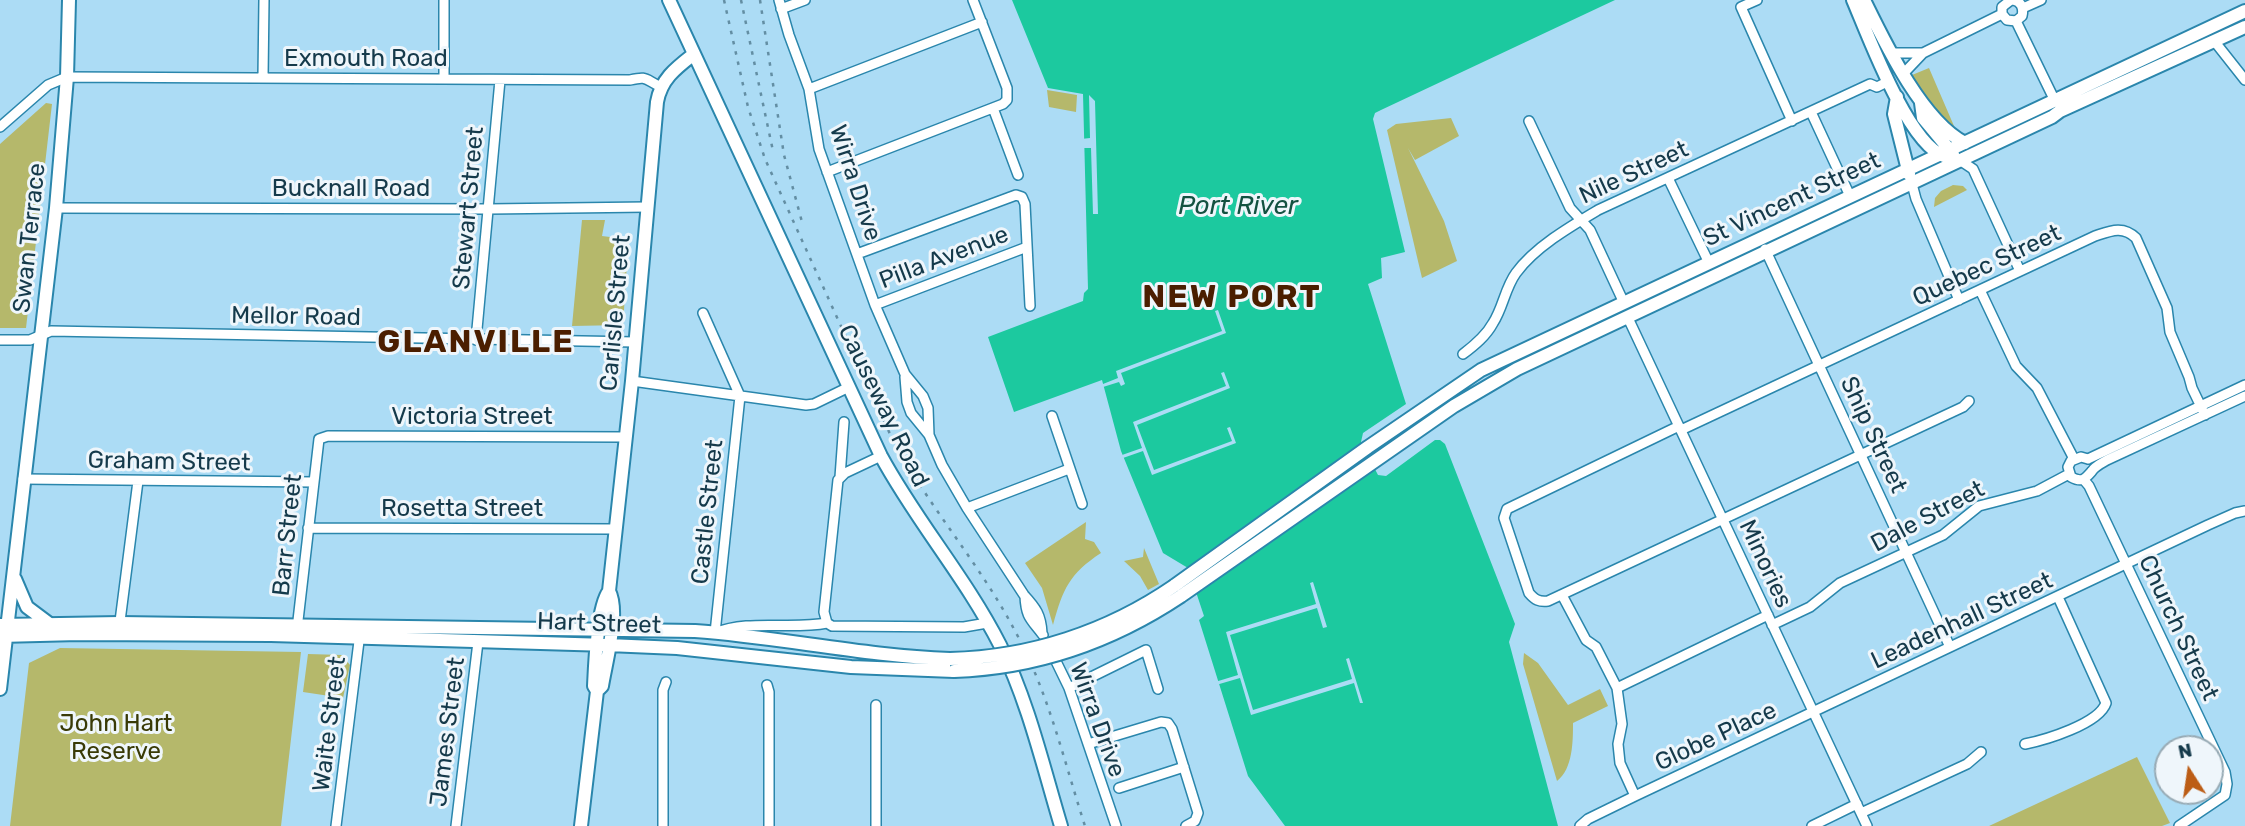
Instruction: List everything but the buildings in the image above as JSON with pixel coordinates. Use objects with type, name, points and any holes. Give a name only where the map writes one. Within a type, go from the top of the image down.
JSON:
[{"type":"main road","name":"Swan Terrace","points":[[0,689],[3,631],[13,575],[55,208],[67,77],[69,0]]},
{"type":"main road","name":"Causeway Road","points":[[669,0],[881,456],[901,493],[987,623],[1016,680],[1061,826]]},
{"type":"main road","points":[[1853,0],[1886,75],[1919,134],[1944,153],[1961,161]]},
{"type":"main road","points":[[1864,0],[1921,102],[1950,134],[1965,143]]},
{"type":"main road","name":"St Vincent Street","points":[[1177,591],[1368,447],[1481,370],[2245,10]]},
{"type":"main road","name":"St Vincent Street","points":[[1177,591],[1377,461],[1471,394],[1517,369],[1961,161],[2060,111],[2245,27]]},
{"type":"main road","points":[[661,87],[675,69],[694,54]]},
{"type":"main road","name":"Carlisle Street","points":[[581,826],[597,691],[601,686],[602,645],[614,600],[609,591],[632,381],[657,102],[661,87]]},
{"type":"main road","points":[[1897,97],[1894,114],[1912,184]]},
{"type":"main road","points":[[1921,102],[1923,118],[1944,153]]},
{"type":"main road","points":[[1624,303],[1628,317]]},
{"type":"main road","points":[[13,575],[27,607],[51,625]]},
{"type":"main road","name":"Hart Street","points":[[360,632],[478,642],[677,648],[851,667],[952,665],[1021,653],[1061,642],[1109,624],[1153,600],[1177,591]]},
{"type":"main road","name":"Hart Street","points":[[3,631],[51,625],[120,629]]},
{"type":"main road","name":"Hart Street","points":[[3,631],[605,630],[715,633],[952,665]]},
{"type":"street","points":[[263,77],[264,0]]},
{"type":"street","points":[[444,0],[444,79]]},
{"type":"street","points":[[780,5],[805,0]]},
{"type":"street","points":[[827,172],[1003,104],[1009,95],[974,0]]},
{"type":"street","points":[[1757,0],[1741,7],[1792,121]]},
{"type":"street","points":[[2010,0],[2020,3],[2023,8],[2022,16],[2016,21],[2007,20],[2002,14],[2002,7],[2010,0]]},
{"type":"street","points":[[2023,8],[2041,0]]},
{"type":"street","name":"Wirra Drive","points":[[780,5],[809,89],[819,149],[875,305],[905,374],[907,402],[911,413],[929,435],[942,465],[967,508],[1024,595],[1031,622],[1042,633],[1069,688],[1114,824]]},
{"type":"street","points":[[1904,73],[1923,53],[2002,14]]},
{"type":"street","points":[[2016,21],[2055,100]]},
{"type":"street","points":[[809,89],[982,22]]},
{"type":"street","points":[[2215,42],[2245,80]]},
{"type":"street","points":[[1893,53],[1923,53]]},
{"type":"street","name":"Nile Street","points":[[1463,354],[1478,342],[1494,321],[1516,274],[1568,227],[1811,112],[1871,85],[1877,87],[1886,75]]},
{"type":"street","name":"Exmouth Road","points":[[67,77],[630,80],[638,76],[661,87]]},
{"type":"street","points":[[0,127],[48,85],[67,77]]},
{"type":"street","name":"Stewart Street","points":[[476,340],[500,79]]},
{"type":"street","points":[[993,108],[1018,175]]},
{"type":"street","points":[[1811,112],[1850,196]]},
{"type":"street","points":[[1529,121],[1570,208],[1590,230],[1624,303]]},
{"type":"street","points":[[1961,161],[1973,169],[2020,271]]},
{"type":"street","points":[[1668,178],[1709,263]]},
{"type":"street","points":[[1912,184],[1959,300]]},
{"type":"street","points":[[857,254],[1016,195],[1022,197],[1026,204],[1030,306]]},
{"type":"street","name":"Bucknall Road","points":[[55,208],[647,207]]},
{"type":"street","name":"Quebec Street","points":[[1562,594],[1541,602],[1529,593],[1504,518],[1504,512],[1512,505],[1819,366],[2095,236],[2118,229],[2131,233],[2136,238],[2167,308],[2171,332],[2206,415]]},
{"type":"street","name":"Ship Street","points":[[1760,239],[1950,647]]},
{"type":"street","name":"Pilla Avenue","points":[[875,305],[1027,247]]},
{"type":"street","points":[[1980,290],[2016,366],[2037,388],[2074,459]]},
{"type":"street","points":[[703,313],[740,396]]},
{"type":"street","name":"Minories","points":[[1628,317],[1867,826]]},
{"type":"street","name":"Mellor Road","points":[[0,340],[30,340],[54,331],[635,341]]},
{"type":"street","name":"Wirra Drive","points":[[905,374],[923,396],[928,408],[929,435]]},
{"type":"street","points":[[632,381],[811,405],[849,387]]},
{"type":"street","points":[[2088,459],[2092,469],[2090,476],[2084,480],[2074,479],[2069,474],[2069,464],[2074,459],[2088,459],[2245,386]]},
{"type":"street","name":"Castle Street","points":[[715,633],[740,396]]},
{"type":"street","points":[[2092,469],[2245,396]]},
{"type":"street","points":[[1635,796],[1620,763],[1618,744],[1622,724],[1617,688],[1596,647],[1586,640],[1562,594],[1963,407],[1969,401]]},
{"type":"street","points":[[1052,416],[1082,504]]},
{"type":"street","points":[[827,622],[824,612],[844,422]]},
{"type":"street","name":"Victoria Street","points":[[319,439],[328,436],[625,438]]},
{"type":"street","name":"Barr Street","points":[[297,631],[319,439]]},
{"type":"street","points":[[840,477],[881,456]]},
{"type":"street","points":[[967,508],[1069,469]]},
{"type":"street","name":"Dale Street","points":[[1772,625],[1810,607],[1840,583],[1943,536],[1979,506],[2037,491],[2069,474]]},
{"type":"street","name":"Graham Street","points":[[23,479],[314,482]]},
{"type":"street","name":"Church Street","points":[[2084,480],[2127,564],[2225,772],[2225,795],[2179,826]]},
{"type":"street","points":[[120,629],[138,481]]},
{"type":"street","name":"Leadenhall Street","points":[[1814,713],[2235,513],[2245,511]]},
{"type":"street","name":"Rosetta Street","points":[[308,528],[615,529]]},
{"type":"street","points":[[2025,744],[2045,740],[2090,719],[2099,714],[2106,703],[2058,597]]},
{"type":"street","points":[[1617,688],[1768,615]]},
{"type":"street","name":"Hart Street","points":[[715,633],[729,627],[810,625],[827,622],[832,626],[964,627],[987,623]]},
{"type":"street","name":"Waite Street","points":[[336,826],[360,632]]},
{"type":"street","name":"James Street","points":[[456,826],[478,642]]},
{"type":"street","points":[[1069,688],[1146,650],[1158,689]]},
{"type":"street","points":[[663,826],[663,690],[666,682]]},
{"type":"street","points":[[767,685],[769,826]]},
{"type":"street","points":[[876,705],[876,826]]},
{"type":"street","name":"Globe Place","points":[[1580,826],[1588,819],[1635,796],[1814,713]]},
{"type":"street","points":[[1088,744],[1161,722],[1168,723],[1198,813],[1195,821],[1186,826]]},
{"type":"street","points":[[1812,826],[1967,764],[1981,752]]},
{"type":"street","points":[[1119,788],[1184,767]]},
{"type":"green space","points":[[1929,68],[1957,133],[1935,114],[1912,75]]},
{"type":"green space","points":[[1047,90],[1077,95],[1076,112],[1049,107]]},
{"type":"green space","points":[[46,103],[52,104],[26,328],[0,328],[0,144]]},
{"type":"green space","points":[[1451,118],[1459,136],[1415,160],[1408,148],[1444,221],[1457,261],[1422,278],[1387,130],[1396,124]]},
{"type":"green space","points":[[1953,185],[1963,186],[1967,190],[1934,207],[1935,198],[1941,191]]},
{"type":"green space","points":[[582,220],[605,220],[602,236],[618,238],[618,246],[628,248],[623,325],[572,326]]},
{"type":"green space","points":[[1086,522],[1085,539],[1094,542],[1101,553],[1081,568],[1069,583],[1053,625],[1042,588],[1025,563]]},
{"type":"green space","points":[[1144,548],[1159,584],[1148,590],[1140,576],[1124,561],[1143,557]]},
{"type":"green space","name":"John Hart Reserve","points":[[60,648],[301,652],[281,826],[10,826],[29,663]]},
{"type":"green space","points":[[1524,653],[1538,663],[1568,705],[1600,689],[1608,706],[1573,723],[1569,762],[1557,781],[1523,664]]},
{"type":"green space","points":[[308,654],[342,655],[350,665],[343,698],[303,692]]},
{"type":"green space","points":[[2137,757],[2154,791],[2154,805],[2161,805],[2170,823],[2162,826],[1989,826]]},
{"type":"water","name":"Port River","points":[[1012,0],[1615,0],[1381,110],[1375,113],[1373,119],[1405,252],[1381,258],[1382,278],[1368,284],[1406,404],[1363,433],[1361,442],[1378,475],[1386,476],[1435,440],[1445,444],[1515,624],[1509,642],[1558,826],[1285,826],[1248,776],[1199,620],[1204,616],[1188,568],[1163,553],[1121,451],[1102,380],[1014,412],[988,337],[1083,301],[1084,293],[1088,289],[1083,94],[1048,88]]},
{"type":"pier","points":[[1089,95],[1095,101],[1098,214],[1093,214],[1091,148],[1081,148],[1081,139],[1090,138]]},
{"type":"pier","points":[[1218,310],[1226,333],[1121,373],[1125,384],[1121,386],[1119,382],[1103,387],[1103,384],[1118,378],[1116,371],[1222,331],[1215,311]]},
{"type":"pier","points":[[1224,372],[1230,388],[1137,425],[1154,470],[1232,441],[1227,428],[1230,427],[1236,443],[1152,475],[1143,451],[1123,458],[1122,455],[1142,448],[1133,422],[1226,386],[1221,373]]},
{"type":"pier","points":[[1313,582],[1327,627],[1323,628],[1317,608],[1230,635],[1253,710],[1352,679],[1346,659],[1349,658],[1363,703],[1360,703],[1354,683],[1251,715],[1240,678],[1216,685],[1215,682],[1238,675],[1226,632],[1316,604],[1310,583]]},
{"type":"railway","points":[[724,0],[748,107],[765,159],[890,434],[920,485],[1001,606],[1027,654],[1054,727],[1085,826]]},
{"type":"railway","points":[[741,0],[773,151]]},
{"type":"railway","points":[[760,0],[784,155],[802,222]]},
{"type":"district","name":"NEW PORT","points":[[1232,298]]},
{"type":"district","name":"GLANVILLE","points":[[476,343]]}]
